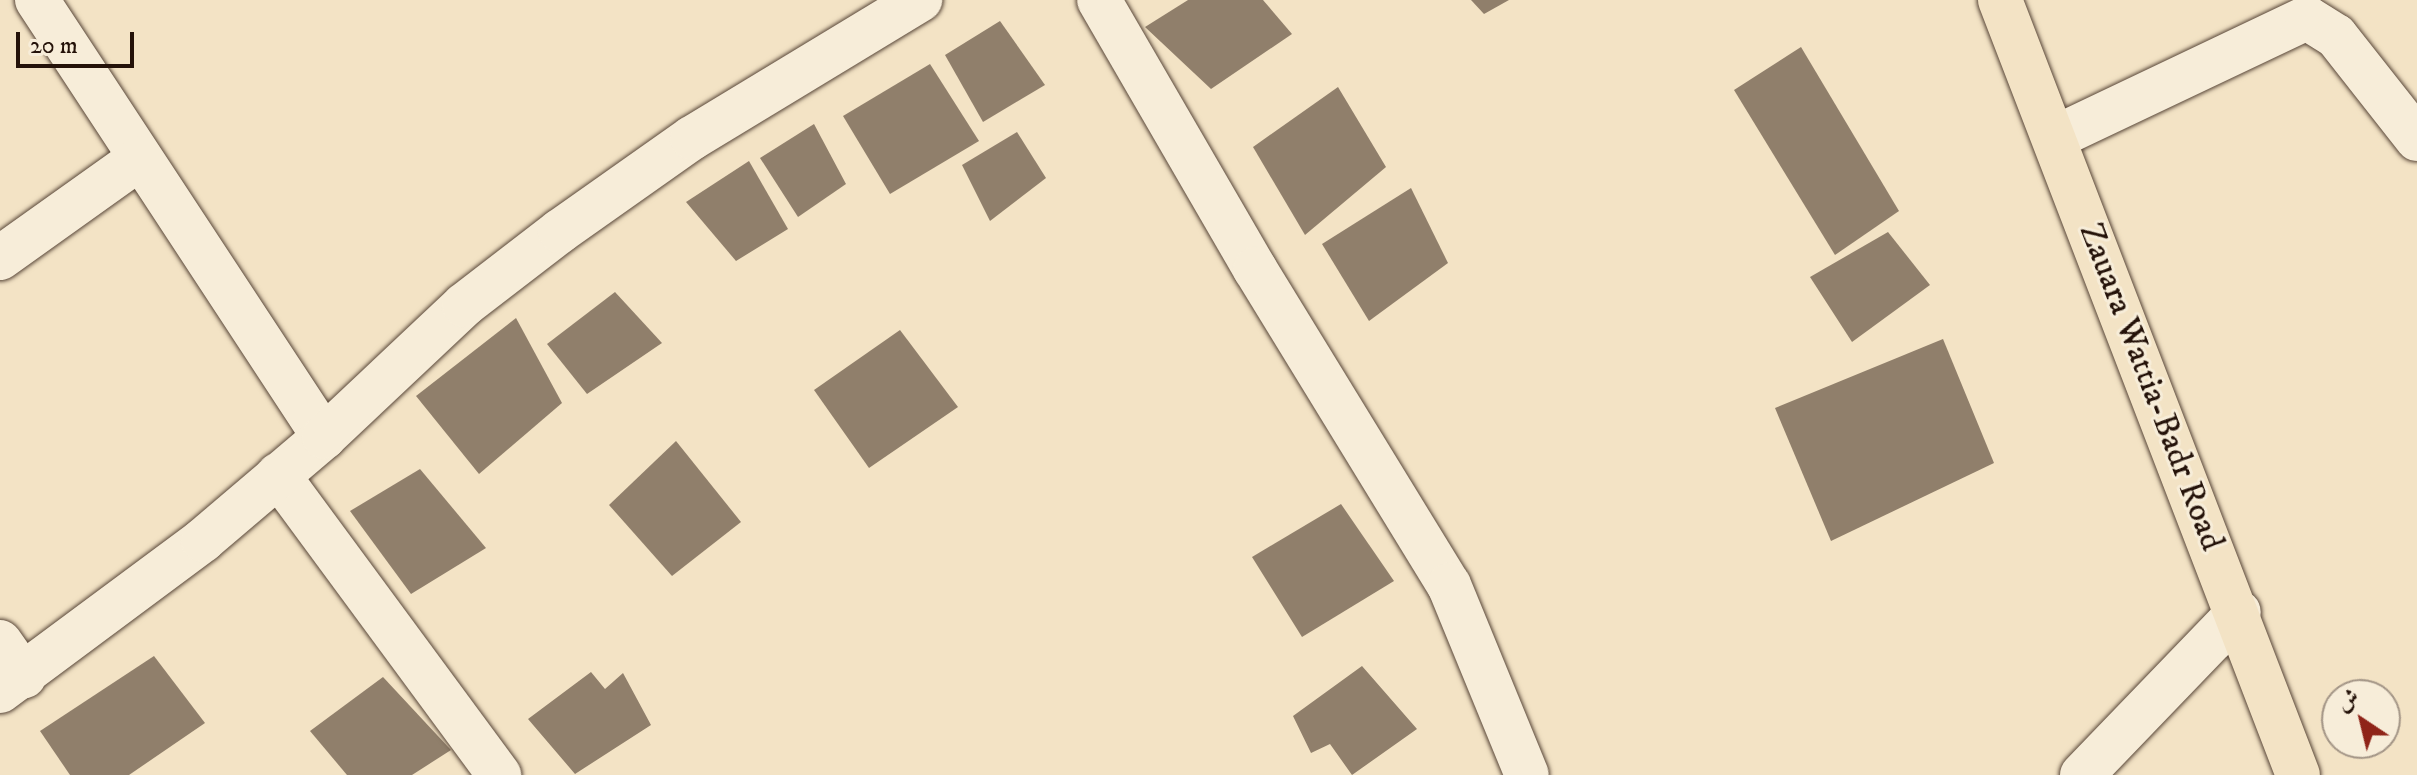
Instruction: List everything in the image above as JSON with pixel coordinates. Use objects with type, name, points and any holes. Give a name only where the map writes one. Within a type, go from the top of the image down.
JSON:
[{"type":"highway","name":"Zauara Wattia-Badr Road","points":[[2000,0],[2239,612],[2298,775]]},
{"type":"street","points":[[37,0],[324,437]]},
{"type":"street","points":[[8,670],[145,587],[324,437],[464,305],[560,231],[692,138],[920,0]]},
{"type":"street","points":[[1099,0],[1247,256],[1449,585],[1527,775]]},
{"type":"street","points":[[2054,138],[2307,18],[2336,36],[2417,139]]},
{"type":"street","points":[[0,258],[140,158]]},
{"type":"street","points":[[278,475],[499,775]]},
{"type":"street","points":[[2082,775],[2239,612]]},
{"type":"building","points":[[1188,0],[1263,0],[1292,34],[1211,89],[1145,27]]},
{"type":"building","points":[[1471,0],[1509,0],[1484,14]]},
{"type":"building","points":[[1000,21],[1045,85],[983,122],[945,55]]},
{"type":"building","points":[[1801,47],[1899,211],[1835,255],[1734,90]]},
{"type":"building","points":[[930,64],[979,141],[890,194],[843,116]]},
{"type":"building","points":[[1338,87],[1386,167],[1305,235],[1253,147]]},
{"type":"building","points":[[814,124],[846,184],[798,217],[760,158]]},
{"type":"building","points":[[1017,132],[1046,178],[990,221],[962,165]]},
{"type":"building","points":[[749,161],[788,229],[736,261],[686,202]]},
{"type":"building","points":[[1411,188],[1448,263],[1369,321],[1322,244]]},
{"type":"building","points":[[1888,232],[1930,285],[1852,342],[1810,277]]},
{"type":"building","points":[[615,292],[662,343],[587,394],[547,344]]},
{"type":"building","points":[[516,318],[562,403],[479,474],[416,396]]},
{"type":"building","points":[[900,330],[958,407],[869,468],[814,390]]},
{"type":"building","points":[[1943,339],[1994,463],[1831,541],[1775,408]]},
{"type":"building","points":[[676,441],[741,522],[672,576],[609,505]]},
{"type":"building","points":[[420,469],[486,548],[411,594],[350,511]]},
{"type":"building","points":[[1341,504],[1394,581],[1302,637],[1252,557]]},
{"type":"building","points":[[154,656],[205,723],[129,775],[70,775],[40,731]]},
{"type":"building","points":[[1362,666],[1417,729],[1352,775],[1330,744],[1311,753],[1293,716]]},
{"type":"building","points":[[591,672],[605,689],[623,673],[651,725],[575,774],[528,719]]},
{"type":"building","points":[[383,677],[451,750],[412,775],[347,775],[310,731]]}]
